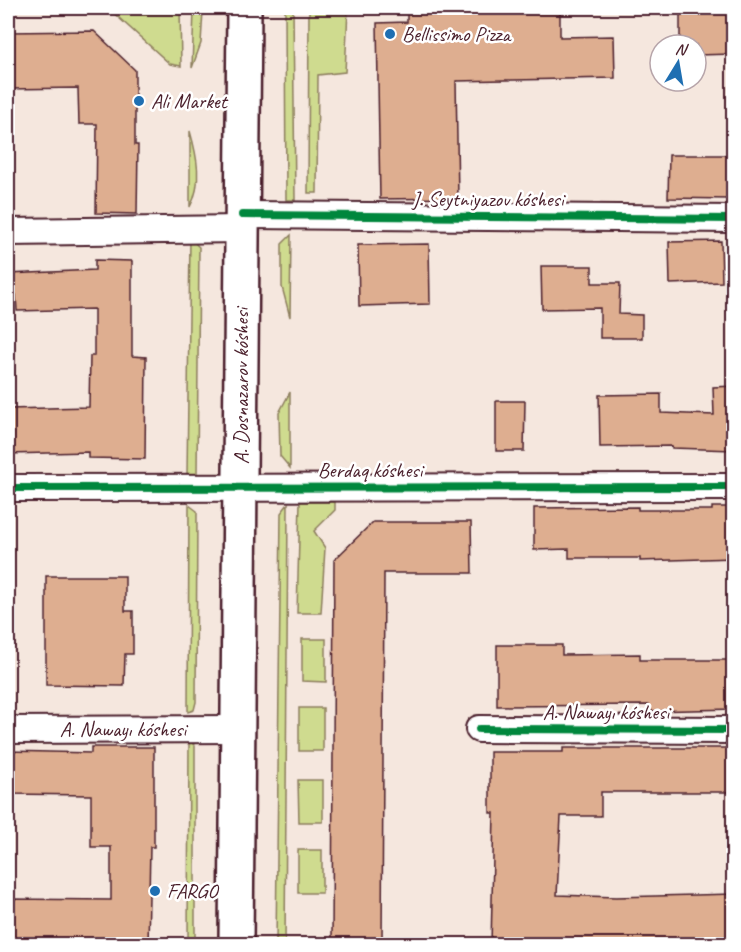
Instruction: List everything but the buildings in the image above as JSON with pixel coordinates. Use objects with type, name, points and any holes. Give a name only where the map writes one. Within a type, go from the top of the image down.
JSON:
[{"type":"main road","name":"A. Dosnazarov kóshesi","points":[[236,945],[244,8]]},
{"type":"street","name":"J. Seytniyazov kóshesi","points":[[8,232],[241,222],[734,219]]},
{"type":"street","name":"Berdaq kóshesi","points":[[8,488],[734,487]]},
{"type":"street","name":"A. Nawayı kóshesi","points":[[8,730],[238,729]]},
{"type":"street","name":"A. Nawayı kóshesi","points":[[479,729],[734,730]]},
{"type":"green space","points":[[108,8],[180,8],[181,66],[170,64]]},
{"type":"green space","points":[[309,8],[348,9],[345,72],[318,75],[317,193],[308,193]]},
{"type":"green space","points":[[285,9],[293,9],[295,200],[286,200]]},
{"type":"green space","points":[[194,10],[203,11],[201,43],[192,68]]},
{"type":"green space","points":[[190,131],[197,160],[198,179],[190,207]]},
{"type":"green space","points":[[291,235],[290,317],[282,287],[282,244]]},
{"type":"green space","points":[[190,239],[199,247],[197,475],[187,475]]},
{"type":"green space","points":[[290,392],[290,468],[280,456],[279,413]]},
{"type":"green space","points":[[300,502],[335,502],[335,510],[314,531],[325,548],[321,613],[297,613]]},
{"type":"green space","points":[[288,504],[285,944],[276,944],[281,513]]},
{"type":"green space","points":[[189,505],[197,511],[196,702],[194,710],[188,712]]},
{"type":"green space","points":[[302,639],[326,639],[326,682],[302,681]]},
{"type":"green space","points":[[299,708],[323,708],[323,751],[299,751]]},
{"type":"green space","points":[[189,740],[195,746],[195,944],[188,944]]},
{"type":"green space","points":[[298,780],[323,780],[323,822],[299,822]]},
{"type":"green space","points":[[298,850],[322,850],[322,893],[298,893]]},
{"type":"cycle path","points":[[242,215],[734,219]]},
{"type":"cycle path","points":[[8,488],[734,487]]},
{"type":"cycle path","points":[[479,729],[734,730]]},
{"type":"place","name":"Bellissimo Pizza","points":[[390,34]]},
{"type":"place","name":"Ali Market","points":[[139,101]]},
{"type":"place","name":"FARGO","points":[[155,891]]}]
